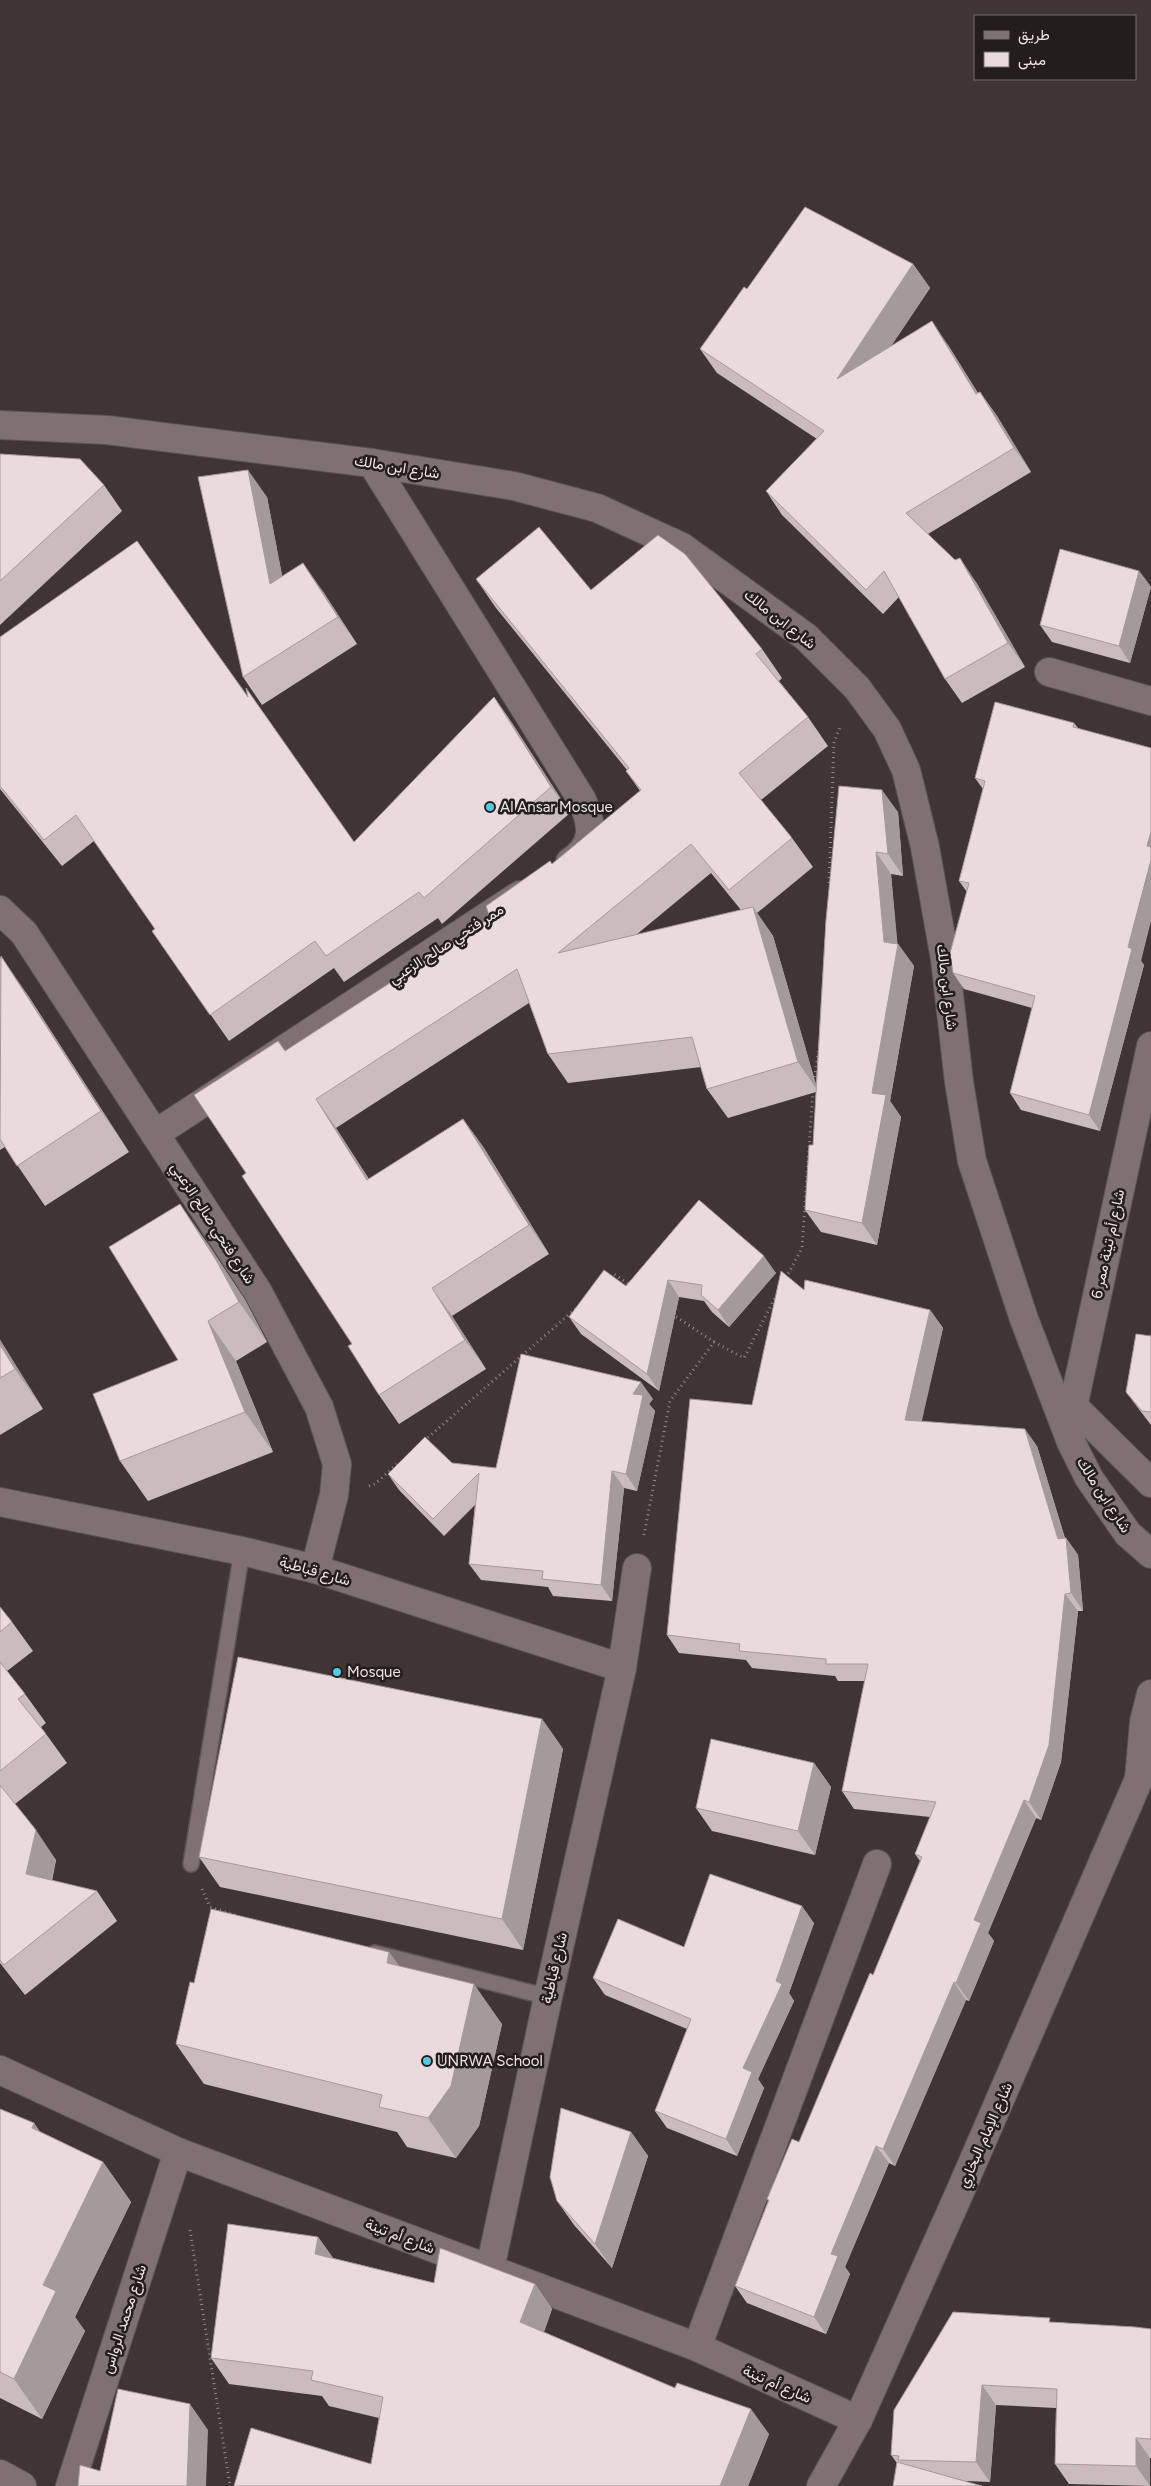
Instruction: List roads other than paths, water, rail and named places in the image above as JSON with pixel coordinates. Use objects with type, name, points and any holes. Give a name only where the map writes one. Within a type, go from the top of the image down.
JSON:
[{"type":"street","name":"شارع ابن مالك","points":[[0,425],[107,430],[372,463],[514,486],[597,508],[682,547],[806,637],[857,688],[886,729],[906,770],[925,847],[945,959],[959,1082],[972,1161],[1024,1319],[1071,1442],[1089,1478],[1128,1534],[1151,1554]]},
{"type":"street","name":"ممر فتحي صالح الزعبي","points":[[155,1134],[578,856],[590,839],[591,821],[582,800],[372,463]]},
{"type":"street","points":[[1049,672],[1151,701]]},
{"type":"street","name":"شارع فتحي صالح الزعبي","points":[[0,910],[24,933],[258,1292],[319,1407],[337,1464],[334,1495],[315,1569]]},
{"type":"street","name":"شارع أم تينة ممر 6","points":[[1071,1442],[1073,1407],[1151,1046]]},
{"type":"street","name":"شارع ابن مالك","points":[[1045,1372],[1073,1407],[1151,1483]]},
{"type":"street","name":"شارع قباطية","points":[[0,1502],[242,1550],[315,1569],[622,1668]]},
{"type":"street","name":"شارع قباطية","points":[[490,2269],[548,1997],[622,1668],[638,1568]]},
{"type":"street","name":"شارع الإمام البخاري","points":[[821,2486],[858,2420],[1145,1772],[1144,1722],[1151,1694]]},
{"type":"street","points":[[697,2347],[877,1864]]},
{"type":"street","name":"شارع أم تينة","points":[[0,2070],[178,2152],[697,2347],[858,2420]]},
{"type":"street","name":"شارع محمد الرواس","points":[[70,2486],[178,2152]]},
{"type":"street","points":[[0,2474],[22,2486]]},
{"type":"lane","points":[[191,1864],[242,1550]]},
{"type":"lane","points":[[356,1948],[548,1997]]},
{"type":"place","name":"Al Ansar Mosque","points":[[490,807]]},
{"type":"place","name":"Mosque","points":[[337,1672]]},
{"type":"place","name":"UNRWA School","points":[[427,2061]]}]
